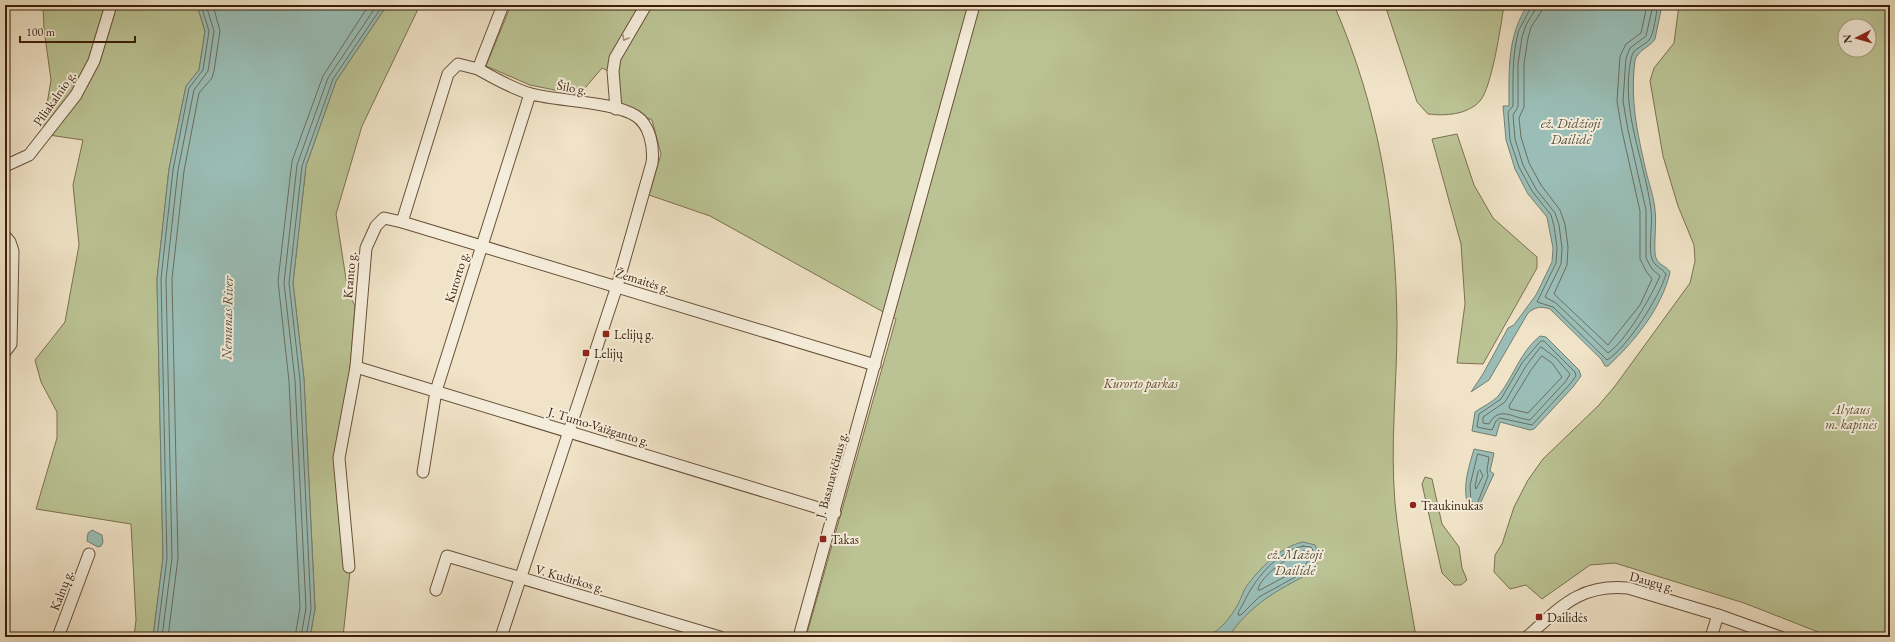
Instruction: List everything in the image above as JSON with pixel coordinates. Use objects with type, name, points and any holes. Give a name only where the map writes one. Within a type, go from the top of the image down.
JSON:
[{"type":"street","name":"Piliakalnio g.","points":[[5,166],[29,155],[76,95],[94,61],[111,5]]},
{"type":"street","points":[[402,222],[448,74],[458,64],[478,69],[503,5]]},
{"type":"street","points":[[616,109],[612,71],[615,58],[628,33],[646,5]]},
{"type":"street","name":"J. Basanavičiaus g.","points":[[799,637],[835,513],[974,5]]},
{"type":"street","name":"Šilo g.","points":[[478,69],[530,94],[616,109],[636,116],[646,126],[653,153],[652,163],[617,286]]},
{"type":"street","name":"Kurorto g.","points":[[423,472],[436,391],[530,94]]},
{"type":"street","name":"Kranto g.","points":[[349,567],[339,458],[356,366],[366,248],[376,226],[384,218],[402,222]]},
{"type":"street","name":"Žemaitės g.","points":[[402,222],[875,365]]},
{"type":"street","points":[[5,236],[10,242],[13,252],[10,344],[5,352]]},
{"type":"street","points":[[501,637],[617,286]]},
{"type":"street","name":"J. Tumo-Vaižganto g.","points":[[356,366],[835,513]]},
{"type":"street","name":"Kalnų g.","points":[[58,637],[90,554]]},
{"type":"street","name":"V. Kudirkos g.","points":[[436,590],[447,556],[720,637]]},
{"type":"street","name":"Daugų g.","points":[[1527,637],[1559,608],[1581,594],[1604,587],[1628,588],[1718,615],[1780,637]]},
{"type":"street","points":[[1712,637],[1718,615]]},
{"type":"green space","points":[[43,5],[197,5],[205,31],[199,70],[186,86],[169,169],[157,279],[163,558],[153,637],[134,637],[136,620],[131,524],[36,509],[57,438],[57,412],[41,382],[35,360],[65,322],[79,245],[73,185],[83,140],[42,134],[51,80],[44,29]]},
{"type":"green space","points":[[387,5],[420,5],[362,126],[336,214],[348,292],[355,306],[343,459],[351,562],[343,637],[310,637],[315,609],[304,379],[293,283],[306,166],[336,81]]},
{"type":"green space","name":"Kurorto parkas","points":[[511,5],[1334,5],[1350,44],[1363,83],[1382,162],[1388,202],[1396,284],[1397,326],[1393,437],[1395,503],[1416,637],[806,637],[896,319],[710,216],[649,195],[661,154],[652,120],[619,105],[612,73],[602,68],[579,95],[530,85],[486,66]]},
{"type":"green space","points":[[1385,5],[1504,5],[1492,70],[1484,94],[1475,106],[1456,114],[1441,115],[1428,114],[1417,102]]},
{"type":"green space","name":"Alytaus m. kapinės","points":[[1679,5],[1890,5],[1890,637],[1831,637],[1744,603],[1615,563],[1590,565],[1542,599],[1526,585],[1510,589],[1494,572],[1495,555],[1502,544],[1514,507],[1528,480],[1543,459],[1599,405],[1615,386],[1690,283],[1695,261],[1694,245],[1678,206],[1663,156],[1650,81],[1654,68],[1674,43]]},
{"type":"green space","points":[[1457,134],[1474,185],[1493,218],[1537,257],[1537,268],[1483,364],[1457,363],[1465,304],[1461,244],[1432,139]]},
{"type":"green space","points":[[5,241],[10,248],[5,339]]},
{"type":"green space","points":[[1425,477],[1432,479],[1442,524],[1459,547],[1462,568],[1467,580],[1461,585],[1454,585],[1442,573],[1422,484]]},
{"type":"water","name":"Nemunas River","points":[[197,5],[387,5],[336,81],[306,166],[293,283],[304,379],[315,609],[310,637],[153,637],[163,558],[157,279],[169,169],[186,86],[199,70],[205,31]]},
{"type":"water","name":"ež. Didžioji Dailidė","points":[[1528,5],[1662,5],[1655,39],[1650,45],[1639,53],[1635,60],[1633,89],[1637,129],[1653,195],[1655,215],[1655,254],[1657,261],[1670,272],[1661,298],[1646,324],[1628,346],[1608,366],[1605,366],[1601,359],[1550,309],[1538,308],[1533,309],[1528,313],[1489,380],[1471,392],[1483,374],[1508,328],[1514,325],[1536,295],[1552,262],[1553,248],[1547,217],[1528,194],[1515,169],[1506,140],[1503,106],[1509,106],[1509,67],[1513,41],[1521,17]]},
{"type":"water","points":[[1540,336],[1546,337],[1579,370],[1581,376],[1573,387],[1534,429],[1530,430],[1500,422],[1496,436],[1472,431],[1475,412],[1497,398],[1527,349]]},
{"type":"water","points":[[1474,449],[1494,453],[1490,471],[1494,474],[1478,508],[1468,505],[1466,498],[1467,477]]},
{"type":"water","points":[[92,530],[102,535],[103,542],[101,546],[98,547],[87,541],[88,533]]},
{"type":"water","name":"ež. Mažoji Dailidė","points":[[1303,542],[1315,545],[1318,552],[1317,563],[1310,573],[1265,599],[1246,616],[1228,637],[1207,637],[1217,631],[1228,619],[1238,604],[1246,587],[1271,559],[1286,548]]},
{"type":"place","name":"Lelijų g.","points":[[606,334]]},
{"type":"place","name":"Lelijų","points":[[586,353]]},
{"type":"place","name":"Traukinukas","points":[[1413,505]]},
{"type":"place","name":"Takas","points":[[823,539]]},
{"type":"place","name":"Dailidės","points":[[1539,617]]}]
